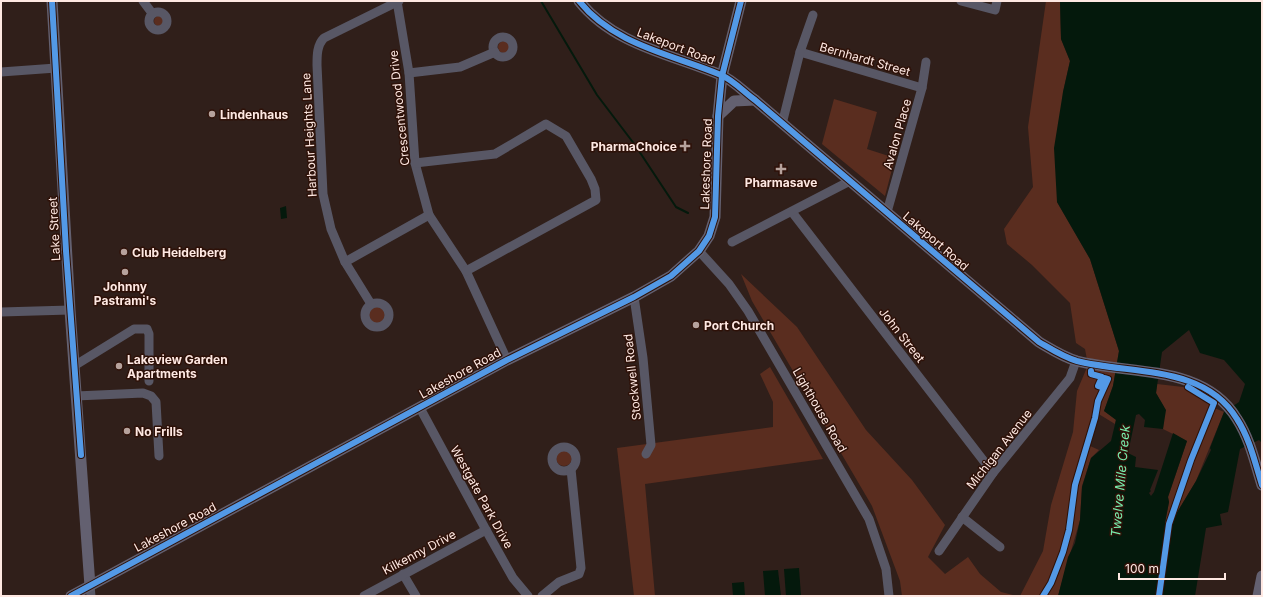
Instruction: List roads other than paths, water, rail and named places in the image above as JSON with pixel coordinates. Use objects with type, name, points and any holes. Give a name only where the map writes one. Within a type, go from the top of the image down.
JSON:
[{"type":"main road","name":"Lake Street","points":[[52,1],[70,310],[91,591]]},
{"type":"main road","name":"Lakeport Road","points":[[579,1],[598,21],[620,36],[722,76],[755,100],[1039,342],[1061,356],[1076,361],[1107,367],[1179,377],[1205,388],[1225,403],[1237,419],[1250,449],[1262,485]]},
{"type":"main road","name":"Lakeshore Road","points":[[71,596],[91,591],[507,360],[634,297],[670,276],[700,251],[709,236],[716,217],[718,116],[722,76],[741,1]]},
{"type":"main road","points":[[718,116],[734,100],[755,100]]},
{"type":"main road","points":[[1258,596],[1262,576]]},
{"type":"street","points":[[143,1],[152,14]]},
{"type":"street","name":"Crescentwood Drive","points":[[398,1],[409,73],[415,163],[429,215],[466,271],[507,360]]},
{"type":"street","name":"Harbour Heights Lane","points":[[371,304],[345,262],[331,229],[323,194],[317,64],[318,50],[320,42],[324,38],[398,1]]},
{"type":"street","points":[[961,1],[995,10],[997,1]]},
{"type":"street","points":[[782,124],[800,52],[813,15]]},
{"type":"street","points":[[409,73],[460,67],[495,52]]},
{"type":"street","name":"Bernhardt Street","points":[[800,52],[922,88]]},
{"type":"street","name":"Avalon Place","points":[[887,212],[922,88],[926,62]]},
{"type":"street","points":[[1,72],[56,68]]},
{"type":"street","points":[[415,163],[495,154],[546,124],[566,136],[591,179],[595,189],[596,200],[466,271]]},
{"type":"street","points":[[732,242],[850,182]]},
{"type":"street","name":"John Street","points":[[792,212],[993,473]]},
{"type":"street","points":[[345,262],[429,215]]},
{"type":"street","name":"Lighthouse Road","points":[[700,251],[729,284],[748,311],[869,519],[886,569],[890,596]]},
{"type":"street","name":"Stockwell Road","points":[[634,297],[643,358],[651,445],[646,454]]},
{"type":"street","points":[[1,312],[70,310]]},
{"type":"street","points":[[74,366],[134,329],[147,329],[149,334],[149,381]]},
{"type":"street","name":"Michigan Avenue","points":[[939,551],[993,473],[1070,378],[1076,361]]},
{"type":"street","points":[[76,396],[143,393],[151,396],[156,402],[159,456]]},
{"type":"street","name":"Westgate Park Drive","points":[[420,408],[513,578],[528,596]]},
{"type":"street","points":[[542,596],[559,582],[579,574],[581,568],[571,469]]},
{"type":"street","points":[[962,517],[1000,547]]},
{"type":"street","name":"Kilkenny Drive","points":[[364,596],[486,530]]},
{"type":"street","points":[[403,574],[416,596]]},
{"type":"water","name":"Twelve Mile Creek","points":[[1060,1],[1262,1],[1262,443],[1259,440],[1240,449],[1228,512],[1220,514],[1222,525],[1206,528],[1195,596],[1058,596],[1068,557],[1075,543],[1080,520],[1082,487],[1091,458],[1111,441],[1116,420],[1104,411],[1113,386],[1119,351],[1090,259],[1057,202],[1054,148],[1063,92],[1070,61],[1061,39]],"holes":[[[1189,330],[1200,353],[1224,360],[1245,384],[1239,402],[1224,412],[1210,448],[1211,450],[1196,481],[1170,524],[1165,523],[1169,502],[1168,497],[1187,441],[1173,433],[1154,492],[1151,496],[1149,493],[1158,470],[1135,467],[1136,457],[1128,453],[1136,415],[1139,414],[1145,420],[1144,427],[1163,429],[1166,410],[1156,393],[1162,352]]]},
{"type":"water","points":[[286,206],[287,218],[281,219],[280,208]]},
{"type":"water","points":[[799,568],[801,596],[786,596],[784,569]]},
{"type":"water","points":[[778,570],[781,596],[765,596],[763,571]]},
{"type":"water","points":[[744,582],[745,596],[733,596],[732,583]]},
{"type":"waterway","points":[[541,1],[597,95],[635,145],[676,207],[688,213]]},
{"type":"place","name":"Lindenhaus","points":[[212,114]]},
{"type":"place","name":"PharmaChoice","points":[[685,146]]},
{"type":"place","name":"Pharmasave","points":[[781,169]]},
{"type":"place","name":"Club Heidelberg","points":[[124,252]]},
{"type":"place","name":"Johnny Pastrami's","points":[[125,272]]},
{"type":"place","name":"Port Church","points":[[696,325]]},
{"type":"place","name":"Lakeview Garden Apartments","points":[[119,366]]},
{"type":"place","name":"No Frills","points":[[127,431]]}]
